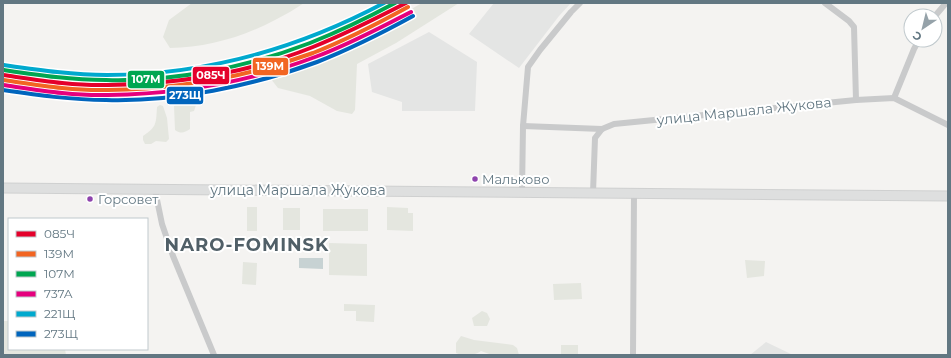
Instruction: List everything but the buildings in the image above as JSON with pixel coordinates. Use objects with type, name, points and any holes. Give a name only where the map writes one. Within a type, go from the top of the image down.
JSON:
[{"type":"main road","name":"улица Маршала Жукова","points":[[3,188],[948,196]]},
{"type":"street","points":[[522,192],[523,126],[528,67],[540,50],[580,3]]},
{"type":"street","points":[[825,3],[849,21],[854,27],[856,100]]},
{"type":"street","points":[[894,98],[915,48]]},
{"type":"street","name":"улица Маршала Жукова","points":[[523,126],[602,129],[614,124],[856,100],[894,98],[948,125]]},
{"type":"street","points":[[593,193],[595,138],[602,129]]},
{"type":"street","points":[[155,190],[162,224],[173,256],[214,355]]},
{"type":"street","points":[[633,355],[634,194]]},
{"type":"shaded area","points":[[192,3],[304,3],[290,12],[250,32],[211,44],[170,48],[163,37],[169,20]]},
{"type":"shaded area","points":[[422,3],[459,3],[396,43],[357,64],[355,110],[352,114],[337,111],[310,96],[278,88],[267,74],[344,47]]},
{"type":"shaded area","points":[[494,3],[571,3],[559,16],[519,68],[469,34]]},
{"type":"shaded area","points":[[429,32],[477,62],[475,111],[402,111],[402,102],[372,92],[368,64]]},
{"type":"shaded area","points":[[183,99],[193,100],[196,105],[194,111],[190,112],[190,129],[184,132],[179,132],[175,130],[174,106]]},
{"type":"shaded area","points":[[160,105],[163,106],[167,118],[169,139],[166,142],[156,141],[151,144],[145,144],[143,136],[151,130],[155,124],[157,107]]},
{"type":"shaded area","points":[[247,207],[257,207],[257,231],[247,231]]},
{"type":"shaded area","points":[[387,207],[408,208],[408,213],[413,213],[413,231],[387,230]]},
{"type":"shaded area","points":[[283,208],[300,208],[300,230],[283,230]]},
{"type":"shaded area","points":[[323,209],[368,209],[368,231],[323,231]]},
{"type":"shaded area","points":[[329,243],[367,244],[367,276],[329,275]]},
{"type":"shaded area","points":[[299,258],[323,258],[323,269],[299,268]]},
{"type":"shaded area","points":[[745,260],[765,261],[764,276],[747,278]]},
{"type":"shaded area","points":[[243,262],[257,263],[256,285],[242,284]]},
{"type":"shaded area","points":[[581,283],[582,299],[554,300],[553,284]]},
{"type":"shaded area","points":[[344,304],[375,305],[374,322],[356,321],[356,311],[344,311]]},
{"type":"shaded area","points":[[482,311],[487,313],[490,319],[487,326],[474,326],[472,318]]},
{"type":"shaded area","points":[[3,321],[8,321],[8,350],[65,350],[66,355],[3,355]]},
{"type":"shaded area","points":[[461,336],[474,340],[513,345],[517,348],[519,355],[492,355],[481,351],[475,354],[462,355],[456,353],[456,343]]},
{"type":"shaded area","points":[[766,342],[793,355],[750,355]]},
{"type":"shaded area","points":[[561,345],[578,345],[578,355],[561,355]]},
{"type":"transit line","name":"221Щ","points":[[4,65],[56,72],[94,75],[144,74],[180,70],[215,64],[285,46],[352,19],[384,3]]},
{"type":"transit line","name":"107М","points":[[4,70],[93,80],[131,80],[184,76],[236,66],[286,52],[332,34],[395,3]]},
{"type":"transit line","name":"085Ч","points":[[3,75],[82,85],[134,84],[212,75],[264,64],[289,56],[337,37],[406,3]]},
{"type":"transit line","name":"139М","points":[[3,80],[82,90],[134,89],[212,80],[263,69],[313,53],[361,32],[408,7]]},
{"type":"transit line","name":"737А","points":[[3,85],[82,95],[161,92],[213,85],[265,73],[315,57],[351,42],[411,12]]},
{"type":"transit line","name":"273Щ","points":[[3,90],[93,100],[159,98],[213,91],[292,71],[317,62],[342,52],[413,16]]},
{"type":"place","name":"Мальково","points":[[475,179]]},
{"type":"place","name":"Горсовет","points":[[90,199]]},
{"type":"district","name":"NARO-FOMINSK","points":[[247,245]]}]
